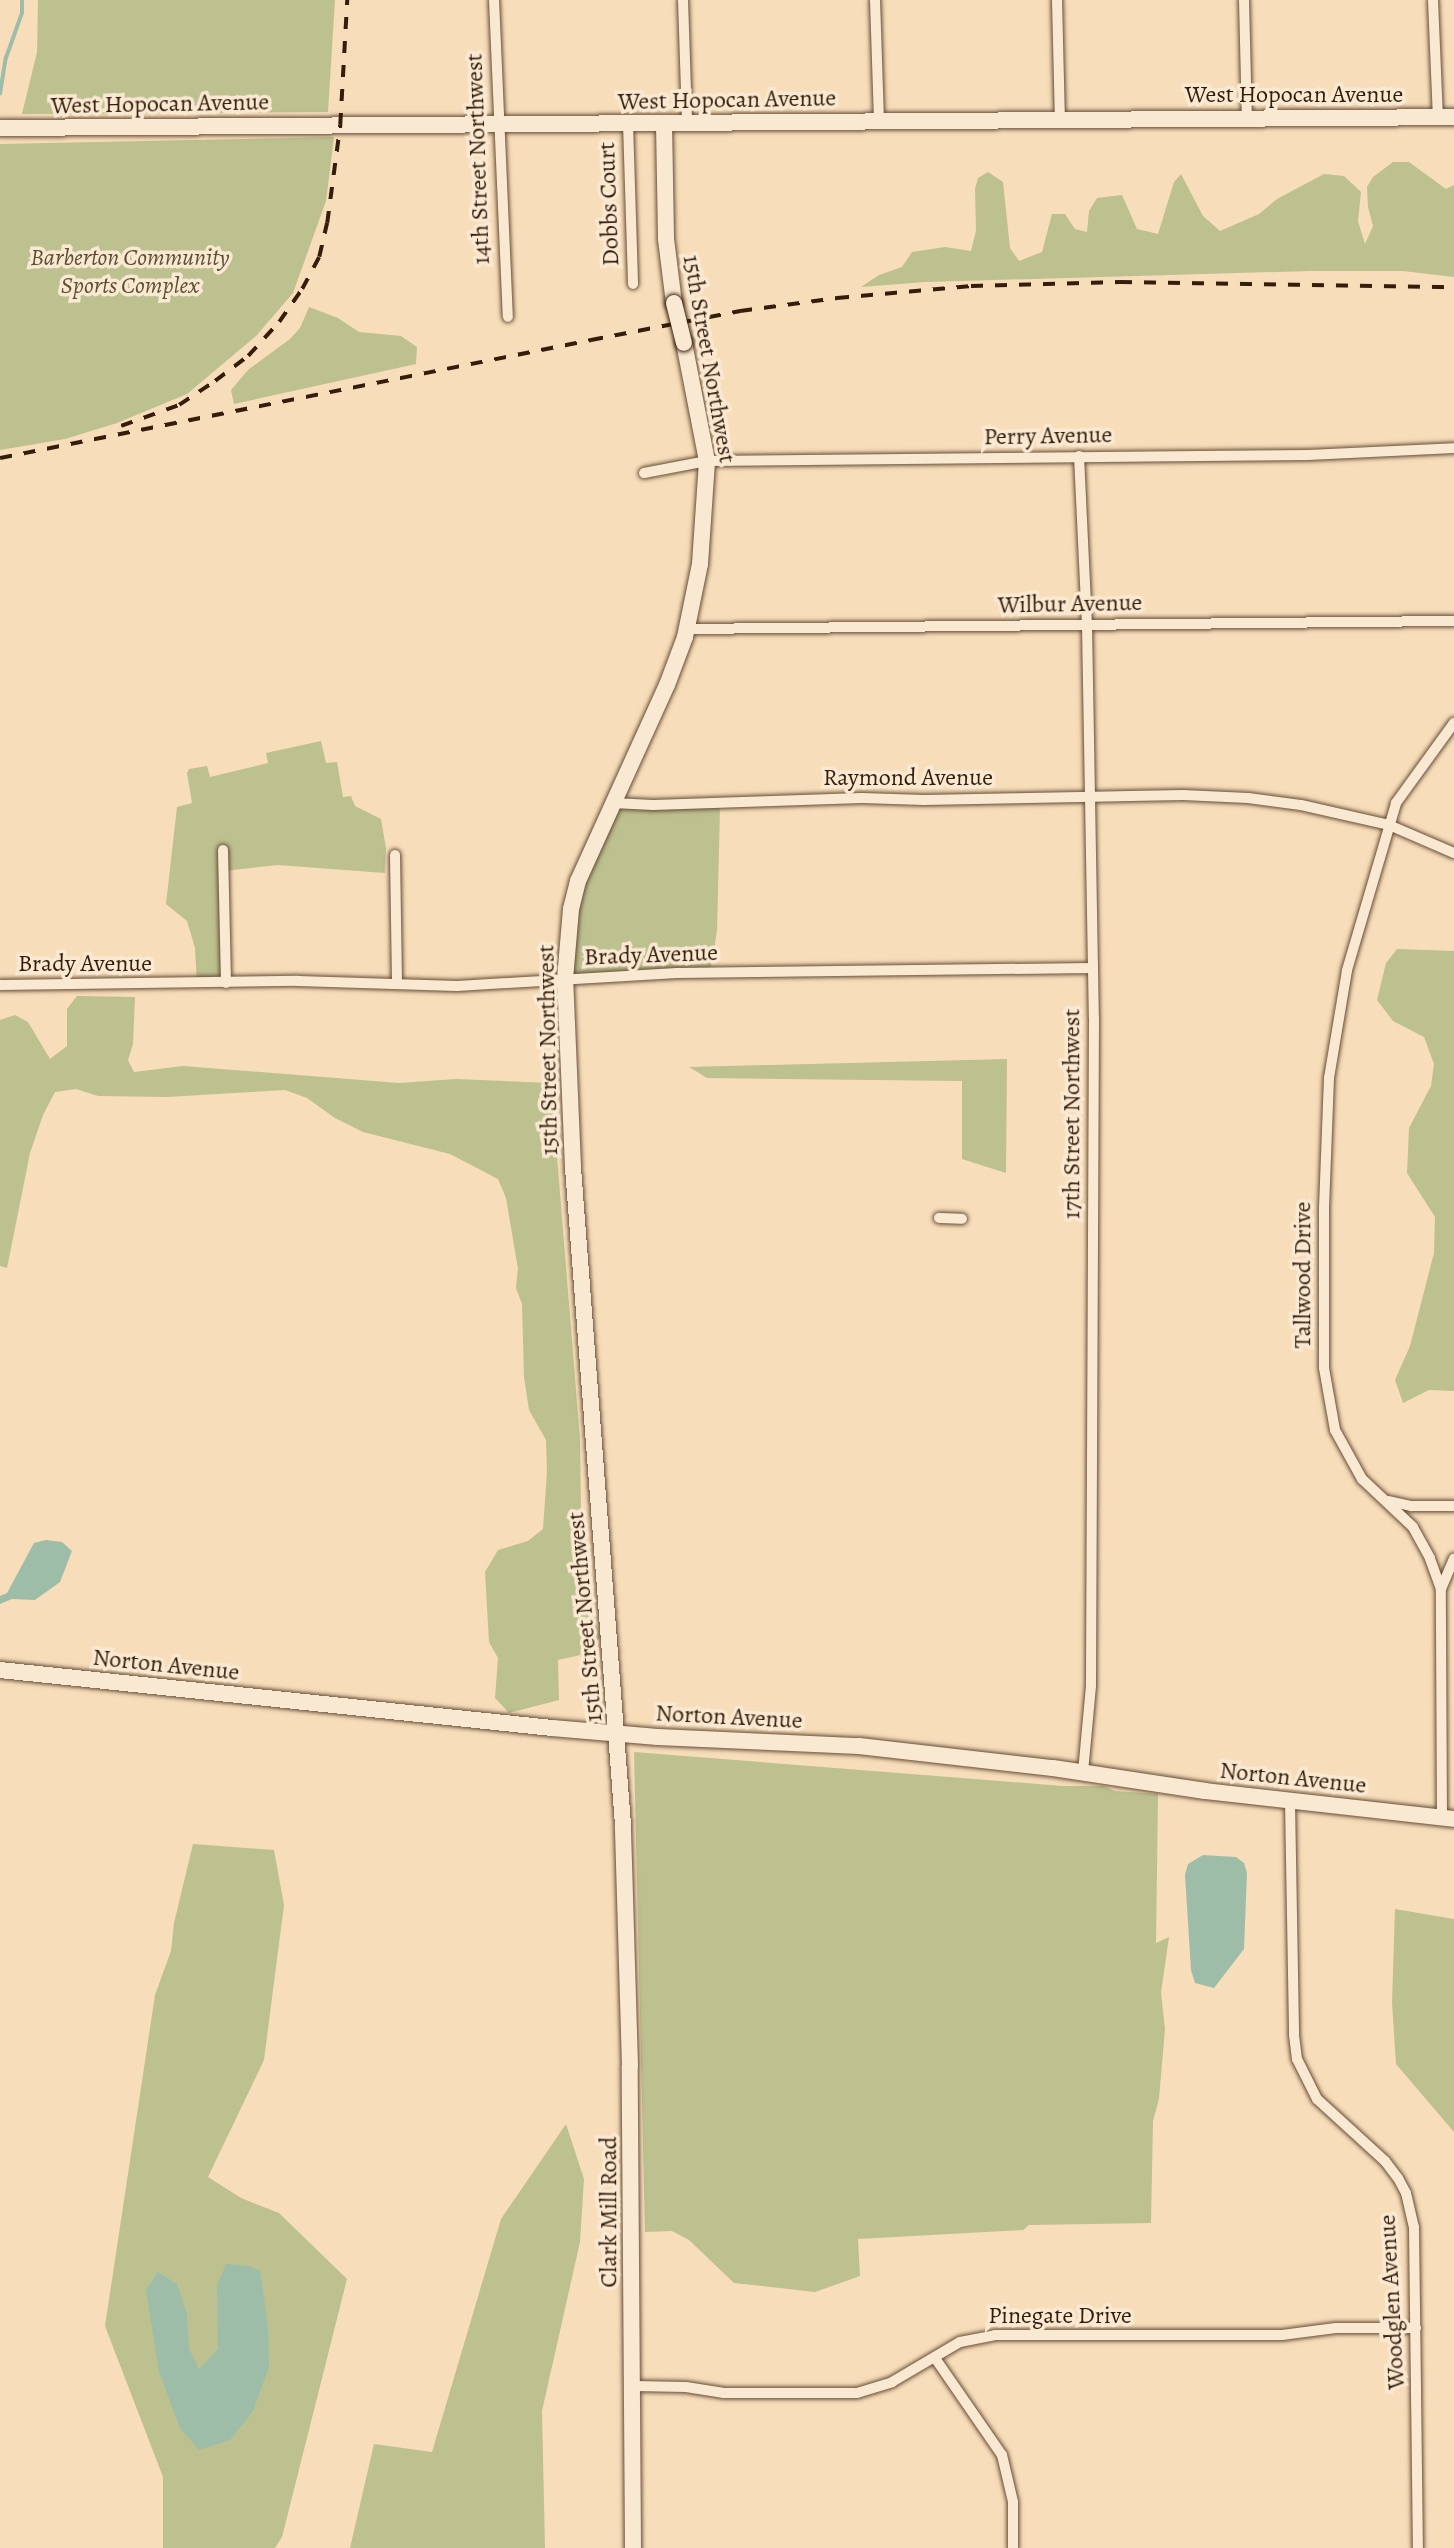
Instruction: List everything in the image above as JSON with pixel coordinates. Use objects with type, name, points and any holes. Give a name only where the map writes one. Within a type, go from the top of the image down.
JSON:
[{"type":"street","name":"14th Street Northwest","points":[[494,0],[497,125],[508,317]]},
{"type":"street","points":[[683,0],[687,122]]},
{"type":"street","points":[[875,0],[879,121]]},
{"type":"street","points":[[1057,0],[1060,120]]},
{"type":"street","points":[[1244,0],[1247,119]]},
{"type":"street","points":[[1433,0],[1446,117]]},
{"type":"street","name":"West Hopocan Avenue","points":[[0,128],[1446,117]]},
{"type":"street","name":"Dobbs Court","points":[[628,123],[633,284]]},
{"type":"street","name":"15th Street Northwest","points":[[625,1877],[618,1733],[573,1167],[565,979],[571,909],[578,881],[667,685],[687,629],[700,564],[707,461],[674,303],[666,239],[664,123]]},
{"type":"street","name":"Perry Avenue","points":[[644,472],[707,461],[1308,455],[1454,448]]},
{"type":"street","name":"17th Street Northwest","points":[[1079,456],[1087,625],[1093,968],[1091,1686],[1083,1773]]},
{"type":"street","name":"Wilbur Avenue","points":[[687,629],[1454,621]]},
{"type":"street","name":"Tallwood Drive","points":[[1448,1819],[1441,1589],[1430,1558],[1413,1527],[1362,1479],[1347,1456],[1329,1410],[1324,1368],[1324,1208],[1328,1078],[1337,1014],[1396,803],[1415,773],[1454,723]]},
{"type":"street","name":"Raymond Avenue","points":[[613,803],[653,805],[862,798],[1203,796],[1301,804],[1389,825],[1454,853]]},
{"type":"street","points":[[223,850],[226,984]]},
{"type":"street","points":[[395,855],[397,984]]},
{"type":"street","name":"Brady Avenue","points":[[0,985],[532,984],[565,979],[677,973],[1093,968]]},
{"type":"street","points":[[939,1218],[962,1219]]},
{"type":"street","points":[[1383,1499],[1411,1506],[1454,1506]]},
{"type":"street","points":[[1441,1589],[1454,1559]]},
{"type":"street","name":"Norton Avenue","points":[[0,1670],[618,1733],[859,1746],[1448,1819]]},
{"type":"street","name":"Woodglen Avenue","points":[[1290,1801],[1294,2035],[1297,2059],[1317,2099],[1385,2161],[1406,2193],[1415,2227],[1418,2548]]},
{"type":"street","name":"Clark Mill Road","points":[[625,1877],[634,2386],[633,2548]]},
{"type":"street","name":"Pinegate Drive","points":[[634,2386],[686,2387],[723,2393],[857,2393],[892,2382],[960,2342],[995,2335],[1282,2334],[1336,2328],[1416,2328]]},
{"type":"street","points":[[935,2358],[1002,2455],[1013,2502],[1013,2548]]},
{"type":"green space","points":[[38,0],[335,0],[328,112],[22,114],[37,52]]},
{"type":"green space","name":"Barberton Community Sports Complex","points":[[334,137],[326,201],[293,293],[256,336],[187,394],[117,423],[65,439],[0,450],[0,144]]},
{"type":"green space","points":[[1393,162],[1409,162],[1446,189],[1454,185],[1454,277],[1403,271],[1310,271],[925,282],[861,287],[879,275],[902,267],[912,252],[945,247],[971,251],[976,231],[975,189],[978,178],[988,172],[1003,182],[1010,248],[1019,261],[1042,252],[1052,214],[1065,214],[1075,229],[1087,232],[1089,211],[1097,198],[1122,195],[1137,229],[1158,234],[1174,182],[1181,174],[1203,216],[1220,231],[1259,214],[1277,199],[1324,174],[1344,176],[1361,192],[1358,221],[1365,244],[1373,226],[1367,187],[1373,177]]},
{"type":"green space","points":[[309,307],[338,318],[359,332],[401,336],[417,347],[416,364],[234,404],[231,390],[248,370],[290,339],[300,328]]},
{"type":"green space","points":[[321,741],[326,763],[337,762],[343,797],[351,796],[355,806],[381,819],[386,848],[385,873],[278,865],[223,871],[226,983],[197,984],[195,948],[187,921],[166,904],[177,807],[192,803],[187,773],[189,769],[207,766],[210,777],[268,763],[266,753]]},
{"type":"green space","points":[[614,806],[720,807],[717,931],[710,972],[569,974],[575,910]]},
{"type":"green space","points":[[1397,949],[1454,951],[1454,1391],[1429,1390],[1403,1403],[1395,1380],[1410,1346],[1434,1253],[1435,1217],[1407,1173],[1409,1128],[1431,1086],[1434,1064],[1424,1037],[1393,1021],[1377,1000],[1386,963]]},
{"type":"green space","points":[[77,996],[135,997],[133,1044],[128,1060],[134,1072],[183,1066],[399,1083],[456,1079],[551,1083],[580,1439],[581,1512],[587,1551],[583,1592],[601,1637],[585,1654],[558,1660],[559,1700],[509,1713],[495,1698],[498,1658],[489,1642],[485,1572],[498,1550],[528,1541],[543,1529],[547,1472],[546,1440],[529,1410],[524,1377],[522,1304],[516,1288],[518,1269],[506,1198],[498,1179],[450,1154],[363,1132],[335,1118],[307,1098],[285,1090],[167,1097],[98,1096],[76,1089],[55,1092],[43,1115],[30,1153],[7,1268],[0,1266],[0,1020],[15,1015],[28,1022],[50,1059],[67,1046],[67,1009]]},
{"type":"green space","points":[[1007,1059],[1006,1173],[962,1159],[962,1081],[707,1078],[689,1067]]},
{"type":"green space","points":[[634,1752],[1063,1786],[1104,1786],[1115,1791],[1158,1794],[1156,1943],[1169,1937],[1161,1993],[1165,2029],[1159,2099],[1153,2121],[1151,2223],[1029,2225],[1023,2230],[858,2239],[860,2276],[815,2292],[734,2283],[689,2240],[672,2231],[645,2232]]},
{"type":"green space","points":[[193,1844],[274,1850],[284,1905],[264,2060],[208,2177],[241,2198],[279,2213],[347,2279],[282,2537],[275,2548],[163,2548],[163,2477],[105,2326],[155,1995],[171,1951],[174,1923]]},
{"type":"green space","points":[[1395,1909],[1454,1919],[1454,2132],[1396,2064],[1392,2003]]},
{"type":"green space","points":[[566,2124],[584,2179],[580,2242],[542,2411],[545,2548],[350,2548],[374,2444],[432,2452],[501,2219]]},
{"type":"shaded area","points":[[46,1540],[62,1542],[72,1551],[60,1582],[35,1600],[12,1599],[0,1604],[0,1596],[7,1593],[34,1543]]},
{"type":"shaded area","points":[[1203,1855],[1236,1857],[1244,1863],[1247,1873],[1244,1949],[1214,1988],[1195,1983],[1191,1970],[1185,1875],[1188,1864]]},
{"type":"shaded area","points":[[226,2264],[249,2266],[260,2271],[268,2326],[269,2367],[253,2411],[230,2440],[199,2450],[180,2428],[159,2372],[146,2290],[158,2272],[177,2284],[187,2314],[189,2349],[199,2369],[218,2349],[217,2285]]},
{"type":"waterway","points":[[0,94],[6,58],[22,13],[22,0]]},
{"type":"railway","points":[[121,426],[179,405],[248,356],[279,322],[302,289],[319,257],[327,223],[340,125],[347,0]]},
{"type":"railway","points":[[0,458],[740,311],[837,298],[971,286],[1120,282],[1454,287]]}]
